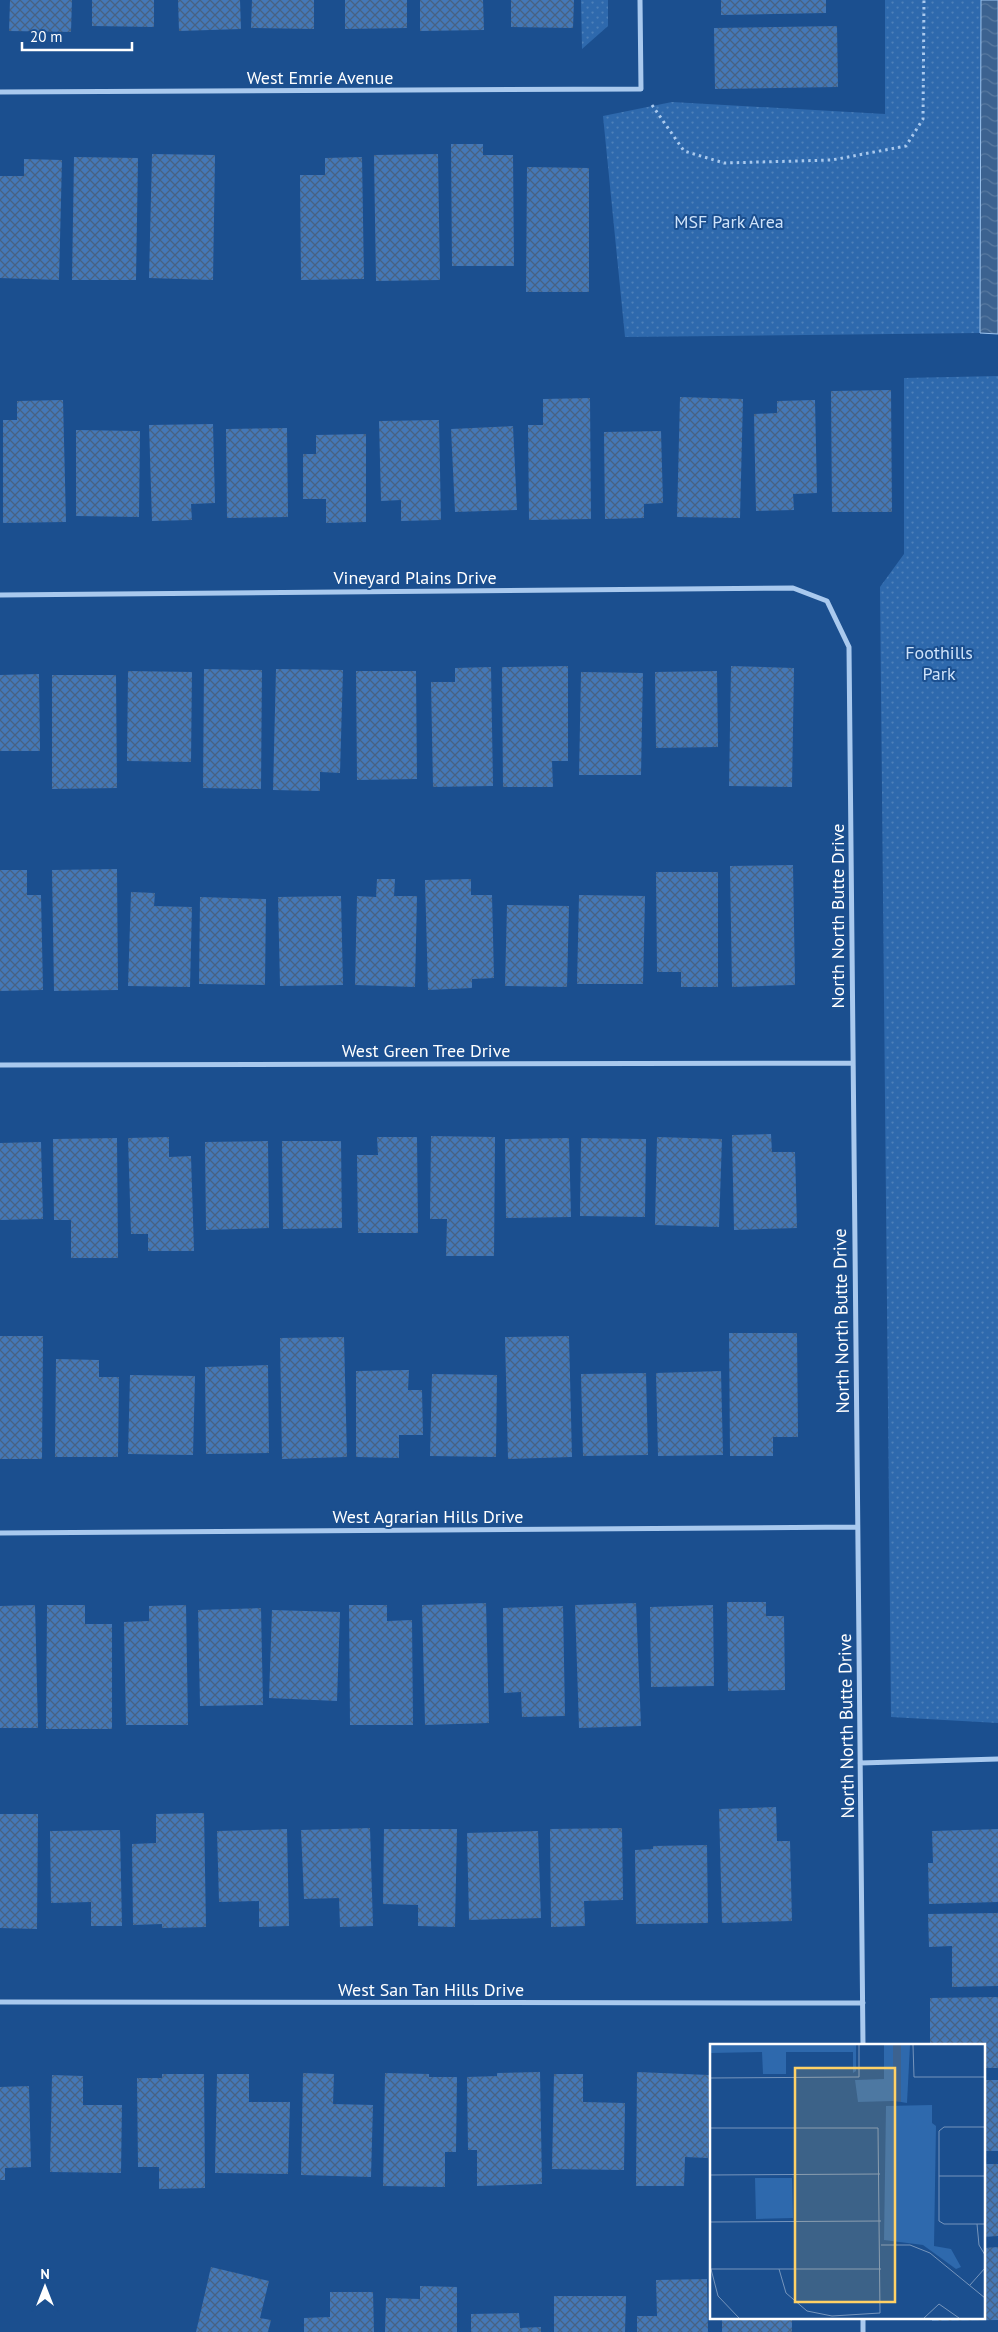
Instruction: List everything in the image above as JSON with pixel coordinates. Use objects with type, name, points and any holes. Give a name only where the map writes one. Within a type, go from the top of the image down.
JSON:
[{"type":"street","points":[[640,0],[640,89]]},
{"type":"street","name":"West Emrie Avenue","points":[[0,92],[640,89]]},
{"type":"street","name":"Vineyard Plains Drive","points":[[0,595],[793,588],[827,601]]},
{"type":"street","name":"North North Butte Drive","points":[[827,601],[849,647],[863,2044]]},
{"type":"street","name":"West Green Tree Drive","points":[[0,1065],[852,1063]]},
{"type":"street","name":"West Agrarian Hills Drive","points":[[0,1533],[857,1527]]},
{"type":"street","points":[[860,1763],[998,1759]]},
{"type":"street","name":"West San Tan Hills Drive","points":[[0,2002],[863,2003]]},
{"type":"path","points":[[640,89],[684,150],[724,163],[832,160],[906,146],[923,119],[924,0]]},
{"type":"green space","points":[[581,0],[608,0],[608,26],[582,49]]},
{"type":"green space","name":"MSF Park Area","points":[[885,0],[981,0],[980,333],[625,337],[603,116],[672,102],[885,114]]},
{"type":"green space","name":"Foothills Park","points":[[998,376],[998,1723],[891,1717],[880,587],[904,554],[904,378]]},
{"type":"water","points":[[981,0],[998,0],[998,334],[980,333]]},
{"type":"building","points":[[10,0],[72,0],[71,32],[9,31]]},
{"type":"building","points":[[92,0],[154,0],[154,27],[92,26]]},
{"type":"building","points":[[178,0],[240,0],[241,29],[179,31]]},
{"type":"building","points":[[252,0],[314,0],[314,29],[251,28]]},
{"type":"building","points":[[345,0],[407,0],[407,28],[345,29]]},
{"type":"building","points":[[420,0],[483,0],[484,30],[420,31]]},
{"type":"building","points":[[511,0],[574,0],[573,28],[511,27]]},
{"type":"building","points":[[721,0],[826,0],[826,13],[721,15]]},
{"type":"building","points":[[837,26],[838,87],[715,89],[714,28]]},
{"type":"building","points":[[451,144],[483,144],[483,155],[513,155],[514,266],[452,266]]},
{"type":"building","points":[[152,154],[215,155],[213,280],[149,278]]},
{"type":"building","points":[[438,154],[440,280],[376,281],[374,155]]},
{"type":"building","points":[[74,157],[138,158],[136,280],[72,280]]},
{"type":"building","points":[[362,157],[364,279],[301,280],[300,175],[325,175],[325,158]]},
{"type":"building","points":[[24,159],[62,160],[59,280],[0,278],[0,176],[24,176]]},
{"type":"building","points":[[527,167],[589,168],[589,292],[526,292]]},
{"type":"building","points":[[891,390],[892,512],[832,512],[831,391]]},
{"type":"building","points":[[680,397],[743,399],[740,518],[677,517]]},
{"type":"building","points":[[590,398],[591,519],[529,520],[528,425],[543,425],[543,399]]},
{"type":"building","points":[[63,400],[66,522],[3,523],[3,420],[17,420],[17,401]]},
{"type":"building","points":[[815,400],[817,493],[793,494],[794,510],[756,511],[754,414],[777,413],[777,401]]},
{"type":"building","points":[[439,420],[441,520],[401,521],[401,500],[381,501],[379,421]]},
{"type":"building","points":[[213,424],[215,503],[191,504],[192,520],[152,521],[149,425]]},
{"type":"building","points":[[513,426],[517,510],[455,512],[451,429]]},
{"type":"building","points":[[287,428],[288,517],[227,518],[226,429]]},
{"type":"building","points":[[76,430],[140,431],[139,517],[76,516]]},
{"type":"building","points":[[661,431],[663,503],[644,504],[644,518],[605,519],[604,432]]},
{"type":"building","points":[[366,434],[366,522],[326,523],[326,499],[303,499],[303,454],[316,454],[316,435]]},
{"type":"building","points":[[568,666],[568,761],[552,761],[553,787],[503,787],[502,667]]},
{"type":"building","points":[[731,666],[794,668],[792,787],[729,786]]},
{"type":"building","points":[[491,667],[493,786],[433,787],[431,682],[455,682],[455,668]]},
{"type":"building","points":[[204,669],[262,670],[261,789],[203,788]]},
{"type":"building","points":[[276,669],[343,670],[340,773],[320,772],[320,791],[273,790]]},
{"type":"building","points":[[128,671],[192,672],[191,762],[127,761]]},
{"type":"building","points":[[356,671],[416,671],[417,779],[357,780]]},
{"type":"building","points":[[717,671],[718,747],[656,748],[655,672]]},
{"type":"building","points":[[581,672],[643,673],[641,775],[579,775]]},
{"type":"building","points":[[39,674],[40,751],[0,751],[0,675]]},
{"type":"building","points":[[52,675],[116,675],[117,788],[52,789]]},
{"type":"building","points":[[793,865],[795,985],[732,987],[730,866]]},
{"type":"building","points":[[117,869],[118,990],[54,991],[52,870]]},
{"type":"building","points":[[0,870],[27,870],[27,895],[41,895],[43,990],[0,991]]},
{"type":"building","points":[[656,872],[718,872],[718,987],[681,987],[681,972],[657,972]]},
{"type":"building","points":[[377,879],[395,879],[394,896],[417,896],[415,987],[355,985],[357,896],[376,897]]},
{"type":"building","points":[[471,879],[471,895],[492,895],[494,978],[472,979],[472,988],[428,990],[425,880]]},
{"type":"building","points":[[131,892],[155,893],[154,906],[192,907],[190,987],[128,986]]},
{"type":"building","points":[[579,895],[645,896],[643,984],[577,984]]},
{"type":"building","points":[[341,896],[343,985],[280,986],[278,897]]},
{"type":"building","points":[[200,897],[266,899],[265,985],[199,984]]},
{"type":"building","points":[[507,905],[569,906],[567,987],[505,986]]},
{"type":"building","points":[[771,1134],[772,1152],[795,1152],[797,1228],[734,1230],[732,1135]]},
{"type":"building","points":[[431,1136],[495,1137],[494,1256],[446,1256],[447,1219],[430,1219]]},
{"type":"building","points":[[169,1137],[169,1157],[191,1156],[194,1251],[148,1251],[148,1234],[131,1234],[128,1138]]},
{"type":"building","points":[[377,1137],[417,1137],[418,1233],[358,1233],[357,1155],[378,1155]]},
{"type":"building","points":[[657,1137],[722,1139],[719,1227],[655,1225]]},
{"type":"building","points":[[117,1138],[118,1258],[71,1258],[71,1220],[54,1220],[53,1139]]},
{"type":"building","points":[[569,1138],[571,1217],[506,1218],[505,1139]]},
{"type":"building","points":[[581,1138],[646,1139],[645,1217],[580,1216]]},
{"type":"building","points":[[268,1141],[269,1228],[206,1230],[205,1142]]},
{"type":"building","points":[[282,1141],[341,1141],[342,1228],[283,1229]]},
{"type":"building","points":[[41,1142],[43,1219],[0,1220],[0,1143]]},
{"type":"building","points":[[729,1333],[797,1333],[798,1437],[773,1437],[773,1456],[730,1456]]},
{"type":"building","points":[[0,1336],[43,1336],[42,1459],[0,1459]]},
{"type":"building","points":[[569,1336],[572,1457],[508,1459],[505,1337]]},
{"type":"building","points":[[344,1337],[347,1457],[282,1459],[280,1338]]},
{"type":"building","points":[[56,1359],[99,1360],[99,1377],[119,1377],[118,1457],[55,1457]]},
{"type":"building","points":[[268,1365],[269,1453],[206,1454],[205,1367]]},
{"type":"building","points":[[409,1370],[408,1390],[422,1390],[423,1435],[399,1435],[399,1458],[356,1457],[356,1371]]},
{"type":"building","points":[[721,1371],[723,1455],[658,1456],[656,1373]]},
{"type":"building","points":[[646,1373],[648,1455],[583,1456],[581,1374]]},
{"type":"building","points":[[432,1374],[497,1375],[496,1457],[430,1456]]},
{"type":"building","points":[[130,1375],[195,1376],[193,1455],[128,1454]]},
{"type":"building","points":[[727,1602],[766,1602],[766,1616],[784,1616],[785,1690],[728,1691]]},
{"type":"building","points":[[486,1603],[489,1723],[425,1725],[422,1605]]},
{"type":"building","points":[[636,1603],[641,1726],[579,1728],[575,1605]]},
{"type":"building","points":[[35,1605],[38,1728],[0,1728],[0,1606]]},
{"type":"building","points":[[47,1605],[85,1605],[85,1624],[112,1624],[112,1729],[46,1729]]},
{"type":"building","points":[[186,1605],[188,1725],[126,1725],[124,1622],[149,1621],[149,1606]]},
{"type":"building","points":[[349,1605],[387,1605],[387,1621],[412,1620],[413,1725],[350,1725]]},
{"type":"building","points":[[713,1605],[714,1686],[651,1687],[650,1607]]},
{"type":"building","points":[[563,1606],[565,1716],[522,1717],[521,1692],[504,1693],[503,1608]]},
{"type":"building","points":[[261,1608],[263,1705],[200,1706],[198,1610]]},
{"type":"building","points":[[272,1610],[340,1612],[337,1701],[269,1698]]},
{"type":"building","points":[[776,1807],[777,1841],[790,1841],[792,1921],[722,1923],[719,1809]]},
{"type":"building","points":[[204,1813],[206,1927],[162,1928],[162,1924],[133,1925],[132,1844],[156,1843],[156,1814]]},
{"type":"building","points":[[0,1814],[38,1814],[37,1929],[0,1928]]},
{"type":"building","points":[[370,1828],[373,1926],[340,1927],[339,1898],[304,1899],[301,1830]]},
{"type":"building","points":[[622,1828],[623,1900],[584,1901],[585,1926],[551,1927],[550,1829]]},
{"type":"building","points":[[287,1829],[289,1926],[259,1927],[259,1901],[219,1902],[217,1831]]},
{"type":"building","points":[[384,1829],[457,1829],[455,1927],[418,1926],[418,1905],[383,1904]]},
{"type":"building","points":[[998,1829],[998,1902],[929,1904],[928,1863],[933,1863],[932,1831]]},
{"type":"building","points":[[120,1830],[122,1926],[91,1926],[91,1902],[51,1903],[50,1831]]},
{"type":"building","points":[[538,1831],[541,1918],[469,1920],[467,1833]]},
{"type":"building","points":[[707,1845],[708,1923],[636,1924],[635,1850],[653,1849],[653,1846]]},
{"type":"building","points":[[998,1913],[998,1986],[952,1987],[952,1946],[929,1947],[928,1914]]},
{"type":"building","points":[[998,1997],[998,2068],[986,2068],[986,2044],[930,2044],[930,1998]]},
{"type":"building","points":[[540,2072],[542,2184],[477,2186],[477,2150],[468,2150],[467,2077],[497,2076],[497,2073]]},
{"type":"building","points":[[637,2072],[709,2075],[708,2158],[685,2157],[684,2186],[636,2186]]},
{"type":"building","points":[[303,2073],[334,2074],[333,2104],[373,2105],[371,2177],[301,2175]]},
{"type":"building","points":[[385,2073],[429,2074],[429,2077],[457,2077],[456,2152],[445,2152],[445,2187],[383,2186]]},
{"type":"building","points":[[162,2074],[204,2074],[205,2188],[159,2189],[159,2167],[138,2167],[137,2078],[162,2078]]},
{"type":"building","points":[[217,2074],[249,2074],[249,2102],[290,2102],[288,2174],[215,2173]]},
{"type":"building","points":[[554,2074],[583,2074],[583,2102],[625,2103],[624,2170],[552,2169]]},
{"type":"building","points":[[52,2075],[83,2076],[83,2105],[122,2105],[121,2173],[50,2172]]},
{"type":"building","points":[[986,2080],[998,2080],[998,2151],[986,2151]]},
{"type":"building","points":[[29,2086],[31,2167],[5,2168],[5,2180],[0,2180],[0,2087]]},
{"type":"building","points":[[986,2164],[998,2164],[998,2236],[986,2237]]},
{"type":"building","points":[[998,2247],[998,2320],[932,2321],[986,2320],[986,2248]]},
{"type":"building","points":[[211,2267],[269,2281],[260,2318],[271,2320],[268,2332],[196,2332]]},
{"type":"building","points":[[707,2279],[708,2332],[637,2332],[637,2316],[657,2316],[656,2280]]},
{"type":"building","points":[[420,2286],[457,2287],[457,2332],[385,2332],[386,2298],[420,2299]]},
{"type":"building","points":[[330,2292],[373,2292],[374,2332],[304,2332],[304,2318],[330,2317]]},
{"type":"building","points":[[554,2296],[626,2296],[625,2332],[554,2332]]},
{"type":"building","points":[[519,2313],[520,2328],[541,2327],[541,2332],[471,2332],[471,2314]]},
{"type":"building","points":[[722,2320],[792,2320],[792,2332],[722,2332]]}]
